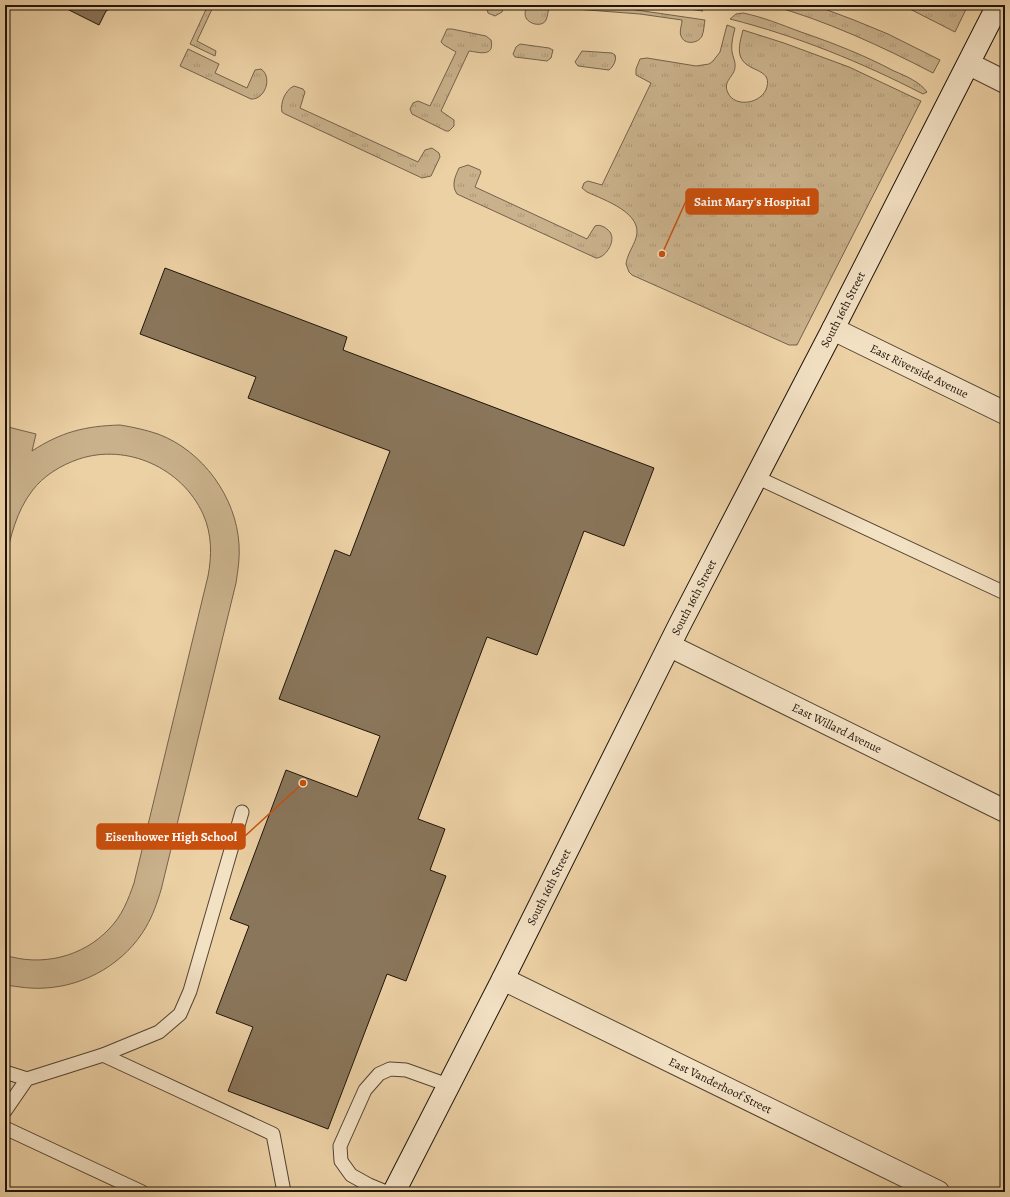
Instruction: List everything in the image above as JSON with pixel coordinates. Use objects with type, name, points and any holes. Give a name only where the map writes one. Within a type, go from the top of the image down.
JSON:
[{"type":"street","name":"South 16th Street","points":[[394,1192],[670,646],[998,5]]},
{"type":"street","points":[[969,64],[1005,82]]},
{"type":"street","name":"East Riverside Avenue","points":[[833,329],[1005,413]]},
{"type":"street","name":"East Willard Avenue","points":[[670,646],[1005,811]]},
{"type":"street","name":"East Vanderhoof Street","points":[[503,979],[938,1192]]},
{"type":"lane","points":[[756,477],[1005,593]]},
{"type":"lane","points":[[5,1072],[27,1079],[103,1055],[159,1032],[180,1014],[190,991],[242,812]]},
{"type":"lane","points":[[103,1055],[274,1134],[284,1192]]},
{"type":"lane","points":[[386,1192],[351,1175],[341,1161],[340,1146],[365,1090],[379,1074],[390,1069],[406,1070],[448,1085]]},
{"type":"lane","points":[[5,1111],[27,1079]]},
{"type":"lane","points":[[5,1128],[142,1192]]},
{"type":"green space","points":[[208,5],[214,5],[197,41],[216,51],[215,56],[190,44]]},
{"type":"green space","points":[[486,5],[504,5],[502,12],[495,16],[488,13]]},
{"type":"green space","points":[[526,5],[609,6],[705,20],[704,30],[700,39],[694,42],[688,42],[683,39],[680,34],[682,20],[640,14],[549,7],[547,18],[544,22],[542,24],[533,24],[526,18]]},
{"type":"green space","points":[[660,5],[697,5],[703,11]]},
{"type":"green space","points":[[770,5],[814,5],[888,34],[940,60],[933,73],[894,53],[833,26]]},
{"type":"green space","points":[[902,5],[968,5],[955,32]]},
{"type":"green space","points":[[743,13],[772,21],[825,40],[860,55],[912,80],[921,85],[927,92],[923,94],[876,71],[780,33],[730,19],[736,14]]},
{"type":"green space","points":[[727,25],[735,28],[732,40],[732,52],[735,65],[727,85],[727,89],[731,98],[736,101],[748,102],[754,100],[764,93],[767,87],[766,76],[747,65],[740,55],[739,52],[743,30],[784,43],[849,67],[921,101],[797,345],[789,345],[632,275],[626,264],[636,238],[637,229],[634,221],[612,203],[587,192],[582,188],[584,183],[588,181],[602,185],[651,83],[636,75],[636,69],[640,59],[647,58],[696,66],[709,64],[720,52]]},
{"type":"green space","points":[[447,29],[486,36],[491,40],[492,46],[488,52],[485,53],[469,51],[441,111],[454,120],[454,126],[449,131],[446,131],[412,114],[410,109],[413,103],[418,101],[430,106],[456,52],[441,42]]},
{"type":"green space","points":[[520,44],[549,48],[553,50],[551,58],[547,61],[515,57],[513,54],[516,47]]},
{"type":"green space","points":[[188,49],[219,64],[215,73],[247,88],[255,70],[261,69],[265,73],[267,82],[266,87],[260,96],[251,99],[180,66]]},
{"type":"green space","points":[[582,51],[612,53],[615,55],[615,61],[609,70],[578,66],[575,62]]},
{"type":"green space","points":[[294,86],[303,89],[305,92],[300,108],[418,162],[425,150],[432,148],[439,153],[440,157],[431,176],[422,178],[285,114],[282,112],[283,101],[288,90]]},
{"type":"green space","points":[[468,165],[480,170],[481,172],[475,187],[587,239],[595,226],[599,225],[604,227],[610,232],[612,238],[612,242],[606,253],[603,256],[596,258],[457,194],[454,187],[456,175],[459,168]]},
{"type":"green space","points":[[120,425],[158,434],[174,442],[203,464],[214,478],[224,493],[237,526],[239,554],[236,583],[161,890],[155,909],[146,927],[138,940],[128,951],[103,970],[90,977],[75,983],[45,988],[6,985],[5,955],[33,960],[61,957],[74,953],[99,939],[114,924],[124,908],[134,883],[208,576],[211,552],[210,537],[203,514],[194,498],[182,484],[167,472],[151,463],[134,457],[116,454],[97,455],[79,459],[59,468],[41,481],[26,499],[22,507],[12,533],[5,561],[5,439],[8,427],[36,434],[32,451],[53,439],[74,431]]},
{"type":"building","points":[[59,5],[122,5],[115,6],[106,11],[99,25]]},
{"type":"building","points":[[165,268],[347,337],[343,350],[654,468],[624,546],[584,531],[537,655],[487,637],[418,819],[445,829],[430,870],[446,876],[406,981],[387,974],[328,1129],[228,1091],[253,1027],[216,1013],[249,926],[230,919],[286,770],[357,797],[380,736],[279,699],[335,550],[350,556],[390,451],[248,398],[256,377],[140,334]]},
{"type":"place","name":"Saint Mary's Hospital","points":[[662,254]]},
{"type":"place","name":"Eisenhower High School","points":[[303,783]]}]
